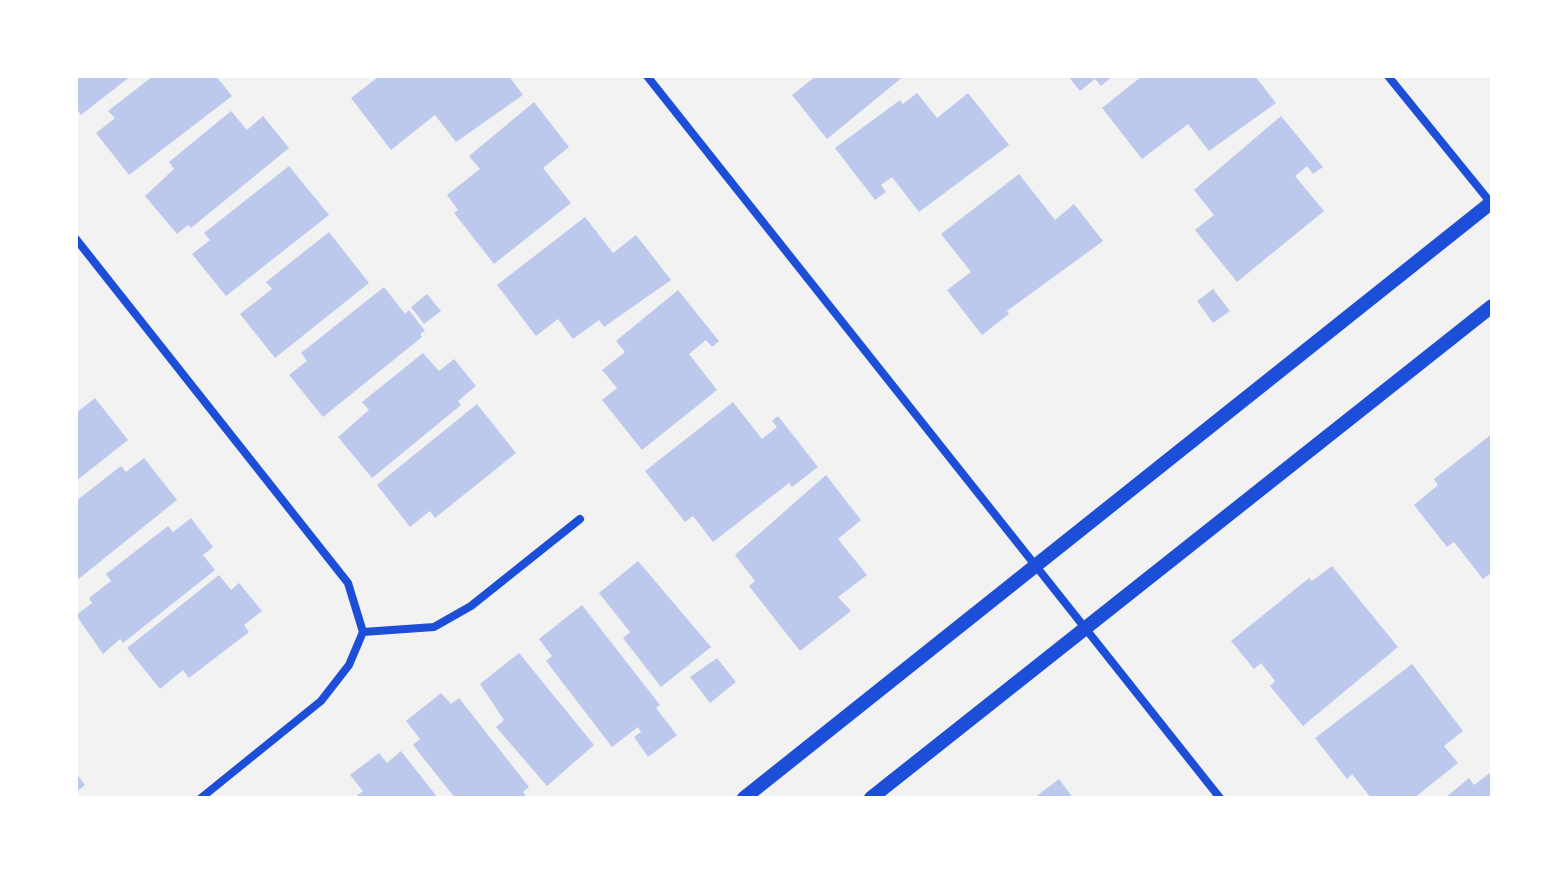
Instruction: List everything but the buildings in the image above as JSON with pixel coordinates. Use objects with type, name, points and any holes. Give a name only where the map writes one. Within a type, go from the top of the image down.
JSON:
[{"type":"street","points":[[647,76],[1220,798]]},
{"type":"street","points":[[744,798],[1492,202],[1388,76]]},
{"type":"street","points":[[76,239],[348,583],[363,632],[349,665],[321,701],[201,798]]},
{"type":"street","points":[[871,798],[1492,306]]},
{"type":"street","points":[[363,632],[434,627],[471,606],[580,519]]}]
